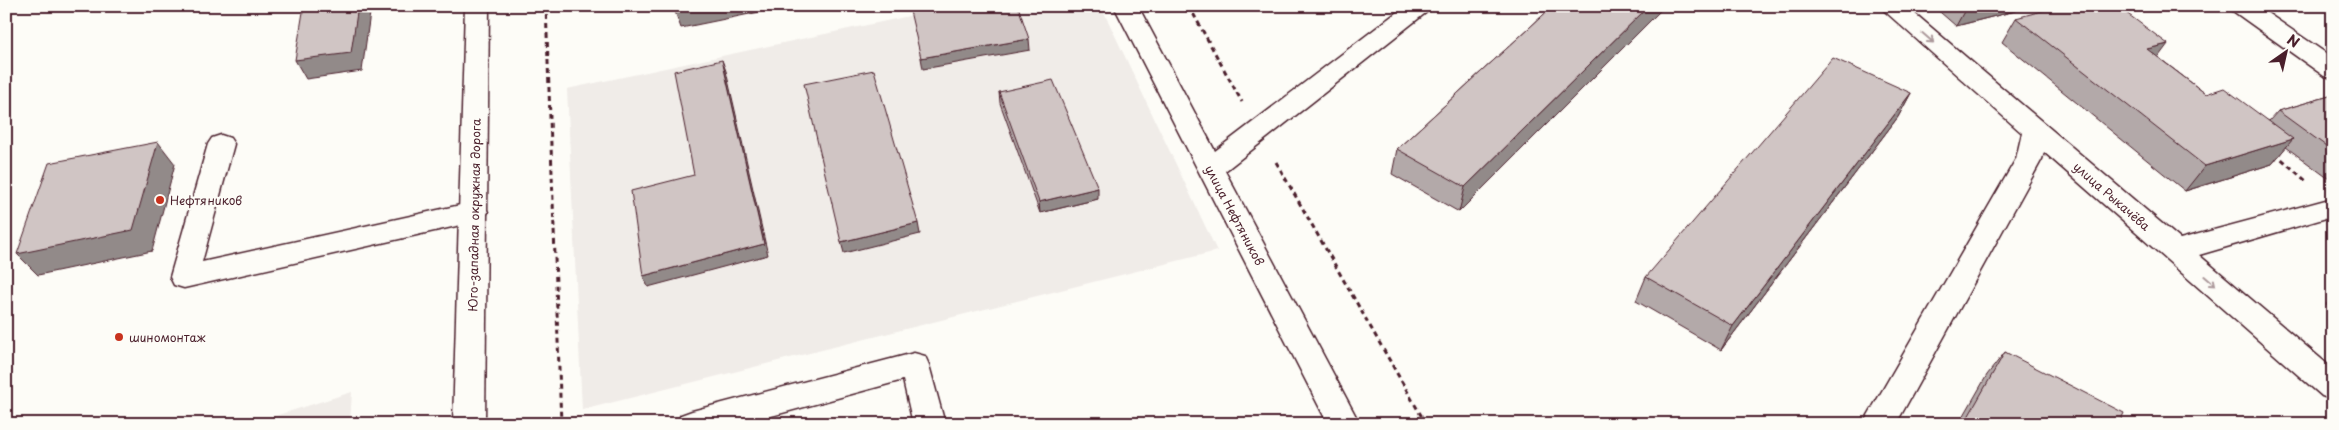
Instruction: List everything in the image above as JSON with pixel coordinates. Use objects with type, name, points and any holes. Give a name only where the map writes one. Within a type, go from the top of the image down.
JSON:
[{"type":"main road","name":"Юго-западная окружная дорога","points":[[469,424],[477,6]]},
{"type":"main road","name":"улица Нефтяников","points":[[1126,6],[1344,424]]},
{"type":"main road","points":[[1210,169],[1420,6]]},
{"type":"main road","name":"улица Рыкачёва","points":[[1891,6],[2333,387]]},
{"type":"main road","points":[[2241,6],[2333,70]]},
{"type":"main road","points":[[1879,424],[2029,159],[2035,130]]},
{"type":"main road","points":[[221,144],[184,276],[474,212]]},
{"type":"main road","points":[[2175,251],[2330,207]]},
{"type":"main road","points":[[692,424],[914,365],[930,424]]},
{"type":"path","points":[[546,6],[561,424]]},
{"type":"path","points":[[1189,6],[1426,424]]},
{"type":"path","points":[[2273,152],[2296,170],[2330,207]]},
{"type":"shaded area","points":[[956,6],[1101,6],[1217,251],[582,410],[567,89]]},
{"type":"shaded area","points":[[352,392],[350,424],[249,424]]},
{"type":"building","points":[[304,6],[358,6],[351,53],[295,60]]},
{"type":"building","points":[[940,6],[1018,6],[1029,39],[921,58],[910,11]]},
{"type":"building","points":[[1553,6],[1649,6],[1465,187],[1397,149]]},
{"type":"building","points":[[2060,6],[2117,6],[2168,44],[2147,49],[2206,94],[2224,88],[2293,139],[2205,166],[2016,18]]},
{"type":"building","points":[[1833,58],[1911,93],[1733,326],[1646,277]]},
{"type":"building","points":[[722,60],[764,244],[643,276],[631,191],[694,175],[674,71]]},
{"type":"building","points":[[874,70],[918,223],[841,242],[804,84]]},
{"type":"building","points":[[1053,80],[1098,188],[1039,202],[999,92]]},
{"type":"building","points":[[2333,95],[2333,151],[2278,111]]},
{"type":"building","points":[[158,142],[133,230],[17,254],[49,163]]},
{"type":"building","points":[[2005,352],[2124,413],[2119,424],[1964,424]]},
{"type":"place","name":"Нефтяников","points":[[160,200]]},
{"type":"place","name":"шиномонтаж","points":[[119,337]]}]
